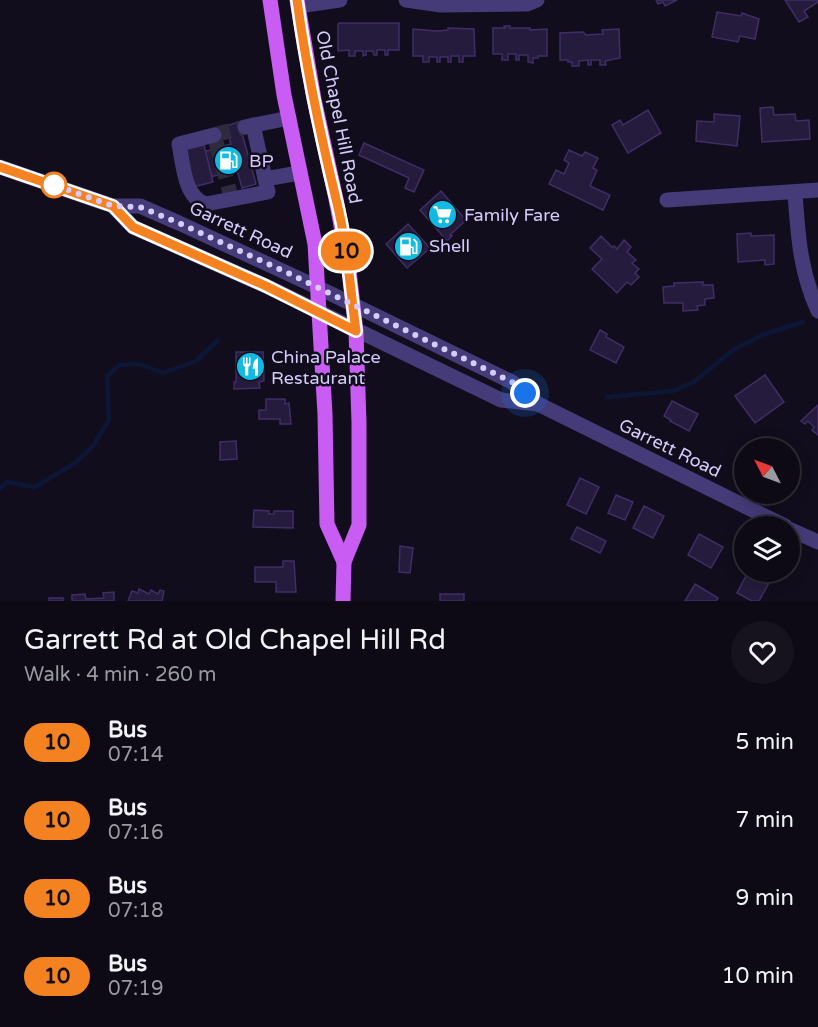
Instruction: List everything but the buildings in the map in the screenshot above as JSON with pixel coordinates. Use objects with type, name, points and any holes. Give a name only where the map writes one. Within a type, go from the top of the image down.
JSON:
[{"type":"main road","name":"Old Chapel Hill Road","points":[[270,0],[289,118],[315,244],[325,414],[327,524],[344,562]]},
{"type":"main road","name":"Old Chapel Hill Road","points":[[297,3],[314,99],[348,262],[356,331],[359,525],[344,562],[343,601]]},
{"type":"street","points":[[297,3],[340,0]]},
{"type":"street","points":[[406,0],[441,5],[465,2],[527,4],[537,0]]},
{"type":"street","points":[[214,135],[179,144],[190,192],[202,203],[215,204],[268,192],[249,126],[289,118]]},
{"type":"street","name":"Garrett Road","points":[[0,167],[113,206],[140,207],[192,228],[512,382],[538,404],[764,516]]},
{"type":"street","points":[[265,178],[299,172]]},
{"type":"street","points":[[667,200],[818,190]]},
{"type":"street","points":[[795,193],[798,247],[804,274],[818,311]]},
{"type":"street","points":[[192,228],[202,203]]},
{"type":"street","name":"Garrett Road","points":[[113,206],[133,227],[226,268],[501,400],[538,404]]},
{"type":"street","points":[[800,534],[818,542]]},
{"type":"waterway","points":[[608,397],[673,391],[694,382],[733,350],[765,334],[803,322]]},
{"type":"waterway","points":[[0,488],[7,482],[35,487],[75,463],[93,446],[109,420],[107,376],[120,365],[139,364],[163,373],[196,361],[218,340]]},
{"type":"tunnel","points":[[232,200],[214,135],[245,127]]},
{"type":"bus line","name":"10","points":[[0,167],[113,206],[133,227],[266,286],[356,331],[348,262],[314,99],[297,0]]},
{"type":"place","name":"BP","points":[[228,161]]},
{"type":"place","name":"Family Fare","points":[[443,215]]},
{"type":"place","name":"Shell","points":[[408,246]]},
{"type":"place","name":"China Palace Restaurant","points":[[250,367]]},
{"type":"route","points":[[54,185],[46,182],[113,206],[140,207],[225,243],[512,382],[525,393]]}]
